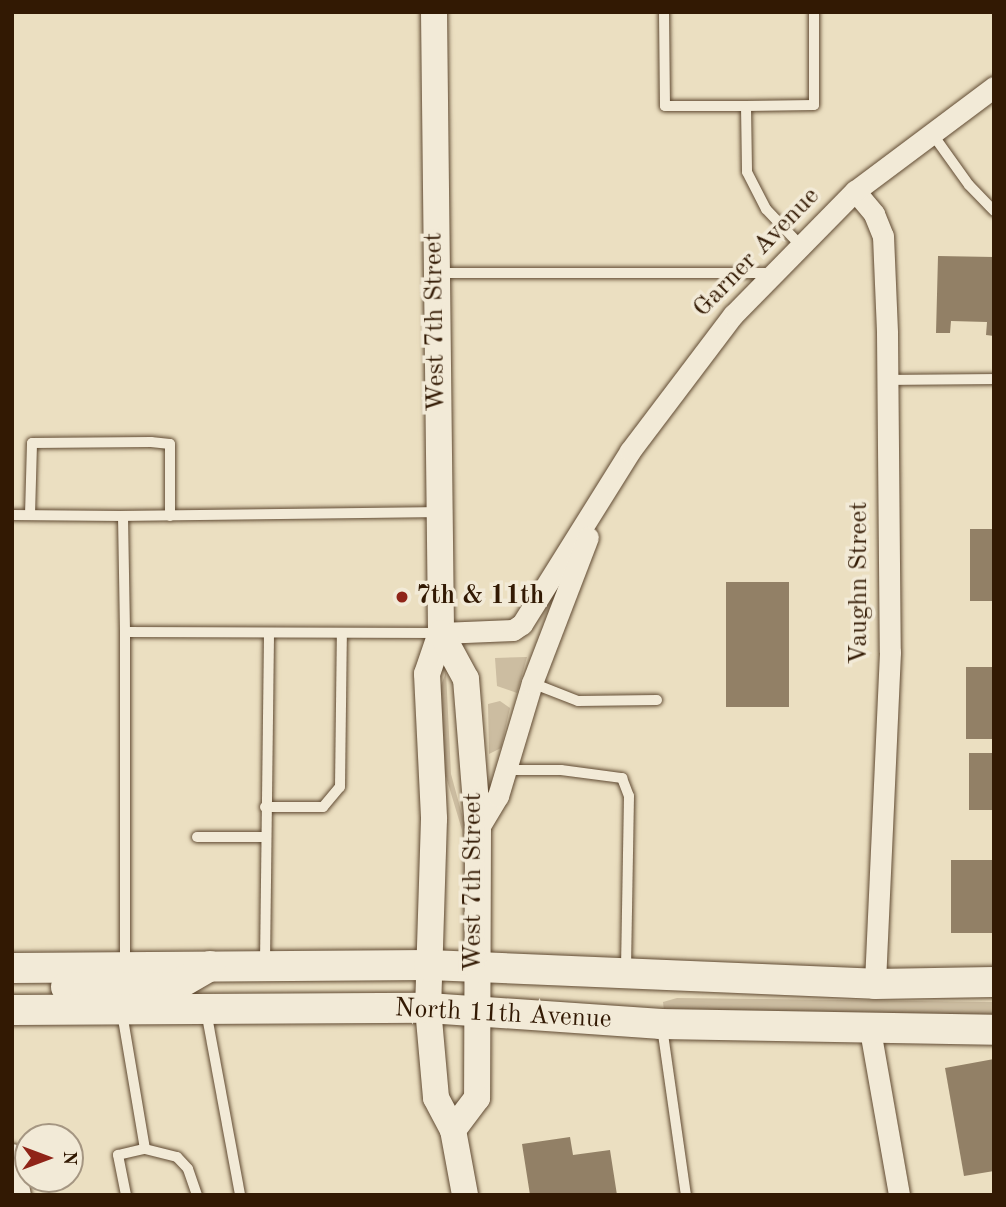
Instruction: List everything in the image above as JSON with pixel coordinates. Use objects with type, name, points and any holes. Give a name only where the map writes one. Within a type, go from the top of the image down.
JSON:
[{"type":"main road","name":"North 11th Avenue","points":[[12,968],[265,963],[429,965],[875,984],[994,982]]},
{"type":"main road","points":[[12,987],[172,988],[214,964]]},
{"type":"main road","name":"North 11th Avenue","points":[[12,1010],[428,1008],[661,1024],[870,1030],[994,1030]]},
{"type":"street","name":"West 7th Street","points":[[434,12],[441,633],[427,674],[434,819],[428,1008],[436,1098],[453,1130],[465,1195]]},
{"type":"street","name":"Garner Avenue","points":[[441,633],[513,630],[522,624],[630,451],[707,345],[855,191],[994,87]]},
{"type":"street","name":"Vaughn Street","points":[[855,191],[874,214],[883,236],[887,380],[890,652],[875,984]]},
{"type":"street","name":"Garner Avenue","points":[[478,829],[498,796],[532,683],[603,498]]},
{"type":"street","name":"West 7th Street","points":[[441,633],[466,678],[478,829],[474,1013],[477,1098],[453,1130]]},
{"type":"street","points":[[870,1030],[900,1195]]},
{"type":"street","points":[[12,1154],[20,1195]]},
{"type":"lane","points":[[664,12],[664,106],[814,105],[814,12]]},
{"type":"lane","points":[[746,106],[747,172],[766,209],[802,246]]},
{"type":"lane","points":[[931,132],[969,185],[994,211]]},
{"type":"lane","points":[[435,273],[774,273]]},
{"type":"lane","points":[[887,380],[994,379]]},
{"type":"lane","points":[[30,515],[32,443],[151,442],[170,444],[170,516]]},
{"type":"lane","points":[[12,515],[170,516],[439,512]]},
{"type":"lane","points":[[123,516],[125,966]]},
{"type":"lane","points":[[125,632],[441,633]]},
{"type":"lane","points":[[265,963],[269,633]]},
{"type":"lane","points":[[265,807],[323,807],[340,788],[342,633]]},
{"type":"lane","points":[[532,683],[578,701],[657,700]]},
{"type":"lane","points":[[506,770],[622,778],[629,796],[626,975]]},
{"type":"lane","points":[[197,837],[265,836]]},
{"type":"lane","points":[[121,1010],[145,1149]]},
{"type":"lane","points":[[206,1011],[240,1195]]},
{"type":"lane","points":[[661,1024],[686,1195]]},
{"type":"lane","points":[[126,1195],[118,1154],[145,1149],[177,1157],[188,1169],[197,1195]]},
{"type":"shaded area","points":[[527,657],[517,693],[497,686],[495,658]]},
{"type":"shaded area","points":[[446,672],[451,774],[466,829],[465,885],[462,830],[444,770],[436,699]]},
{"type":"shaded area","points":[[500,701],[510,708],[501,748],[489,754],[488,704]]},
{"type":"shaded area","points":[[677,998],[994,1002],[994,1015],[664,1011],[663,1002]]},
{"type":"building","points":[[938,256],[994,257],[994,336],[986,335],[987,322],[951,321],[950,333],[936,333]]},
{"type":"building","points":[[970,529],[994,529],[994,601],[970,601]]},
{"type":"building","points":[[726,582],[789,582],[789,707],[726,707]]},
{"type":"building","points":[[966,667],[994,667],[994,739],[966,739]]},
{"type":"building","points":[[969,753],[994,753],[994,810],[969,810]]},
{"type":"building","points":[[951,860],[994,860],[994,933],[951,933]]},
{"type":"building","points":[[994,1059],[994,1171],[964,1176],[945,1068]]},
{"type":"building","points":[[570,1137],[573,1155],[610,1150],[617,1195],[530,1195],[522,1144]]},
{"type":"place","name":"7th & 11th","points":[[402,597]]}]
